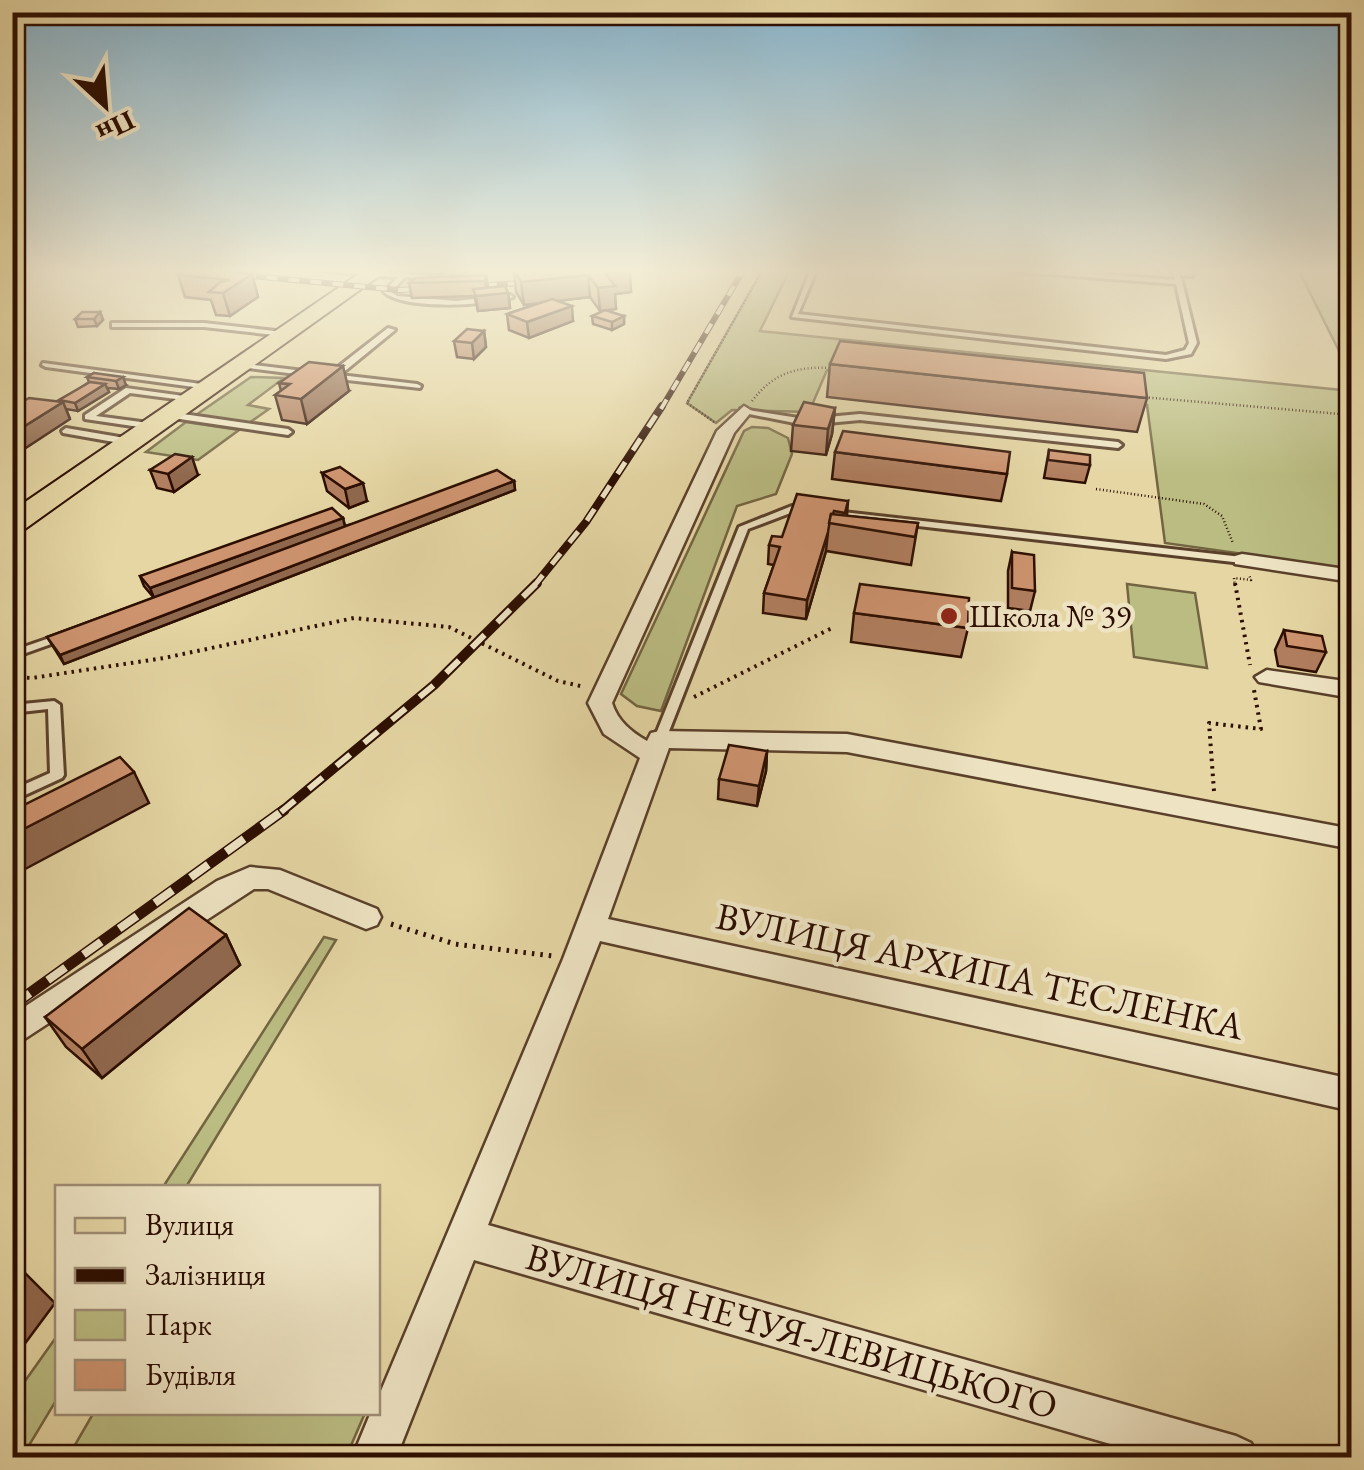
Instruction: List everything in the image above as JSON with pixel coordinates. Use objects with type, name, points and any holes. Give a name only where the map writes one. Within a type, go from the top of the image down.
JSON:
[{"type":"main road","points":[[12,525],[279,338]]},
{"type":"street","points":[[744,411],[726,430],[604,692],[602,712],[638,748],[847,743],[1352,839]]},
{"type":"street","points":[[1246,570],[1352,576]]},
{"type":"street","points":[[1257,680],[1352,690]]},
{"type":"street","points":[[374,1458],[584,943],[657,746]]},
{"type":"street","points":[[12,1033],[227,889],[250,878],[270,878],[366,917]]},
{"type":"street","name":"ВУЛИЦЯ АРХИПА ТЕСЛЕНКА","points":[[584,943],[1352,1096]]},
{"type":"street","name":"ВУЛИЦЯ НЕЧУЯ-ЛЕВИЦЬКОГО","points":[[462,1236],[1236,1458]]},
{"type":"lane","points":[[333,376],[382,338]]},
{"type":"lane","points":[[995,338],[1166,356],[1188,352],[1191,338]]},
{"type":"lane","points":[[46,366],[200,393]]},
{"type":"lane","points":[[240,366],[417,386]]},
{"type":"lane","points":[[106,390],[124,393]]},
{"type":"lane","points":[[88,417],[128,390],[200,393]]},
{"type":"lane","points":[[744,411],[806,422],[860,417],[1118,446]]},
{"type":"lane","points":[[75,415],[288,432]]},
{"type":"lane","points":[[66,432],[131,442]]},
{"type":"lane","points":[[657,746],[744,527],[792,508],[1246,570]]},
{"type":"lane","points":[[12,654],[86,628]]},
{"type":"lane","points":[[12,709],[54,705],[57,775],[12,796]]},
{"type":"path","points":[[725,338],[688,403],[726,430]]},
{"type":"path","points":[[744,411],[769,376],[793,370],[840,368]]},
{"type":"path","points":[[1128,396],[1352,415]]},
{"type":"path","points":[[1096,489],[1204,504],[1222,516],[1246,570],[1234,578],[1257,680],[1260,729],[1209,723],[1216,813]]},
{"type":"path","points":[[12,677],[32,678],[164,658],[354,618],[448,627],[558,680],[604,692]]},
{"type":"path","points":[[672,709],[834,627]]},
{"type":"path","points":[[366,917],[454,944],[584,943]]},
{"type":"green space","points":[[724,338],[825,338],[1351,391],[1351,569],[1165,543],[1147,405],[827,370],[809,412],[732,410],[716,423],[687,403]]},
{"type":"green space","points":[[1332,338],[1351,338],[1351,375]]},
{"type":"green space","points":[[251,377],[284,378],[248,405],[269,409],[249,423],[196,415]]},
{"type":"green space","points":[[186,422],[239,430],[198,460],[146,452]]},
{"type":"green space","points":[[768,428],[788,438],[792,454],[776,494],[737,506],[661,711],[637,706],[621,694],[744,431]]},
{"type":"green space","points":[[1127,584],[1195,593],[1207,668],[1134,657]]},
{"type":"green space","points":[[324,937],[336,940],[187,1185],[164,1185]]},
{"type":"green space","points":[[55,1339],[55,1402],[22,1457],[13,1457],[13,1398]]},
{"type":"green space","points":[[92,1415],[364,1415],[346,1457],[68,1457]]},
{"type":"building","points":[[458,338],[477,338],[472,343],[454,341]]},
{"type":"building","points":[[840,341],[1144,373],[1147,398],[830,364]]},
{"type":"building","points":[[309,362],[343,366],[301,399],[275,395],[290,384],[279,383]]},
{"type":"building","points":[[94,373],[123,377],[116,381],[87,377]]},
{"type":"building","points":[[90,382],[105,384],[75,403],[59,400]]},
{"type":"building","points":[[29,398],[63,402],[12,434],[12,408]]},
{"type":"building","points":[[804,402],[835,408],[828,429],[793,425]]},
{"type":"building","points":[[843,431],[1010,452],[1007,474],[835,452]]},
{"type":"building","points":[[1049,450],[1090,455],[1090,465],[1048,460]]},
{"type":"building","points":[[175,454],[192,457],[168,474],[150,470]]},
{"type":"building","points":[[340,467],[363,483],[345,489],[322,473]]},
{"type":"building","points":[[497,470],[514,481],[60,655],[47,637]]},
{"type":"building","points":[[797,494],[848,501],[845,513],[831,514],[807,600],[764,593],[780,547],[769,545],[772,536],[782,537]]},
{"type":"building","points":[[332,508],[343,518],[150,588],[140,576]]},
{"type":"building","points":[[831,514],[918,523],[915,537],[829,523]]},
{"type":"building","points":[[1012,552],[1034,555],[1035,591],[1012,588]]},
{"type":"building","points":[[860,584],[969,598],[968,628],[854,613]]},
{"type":"building","points":[[1284,630],[1322,636],[1326,652],[1287,646]]},
{"type":"building","points":[[729,745],[767,751],[759,786],[719,779]]},
{"type":"building","points":[[120,757],[134,772],[12,835],[12,811]]},
{"type":"building","points":[[189,908],[226,935],[82,1049],[45,1017]]},
{"type":"building","points":[[12,1266],[21,1269],[12,1280]]},
{"type":"railway","points":[[661,409],[703,338]]},
{"type":"railway","points":[[534,586],[586,522],[662,406]]},
{"type":"railway","points":[[534,586],[537,583]]},
{"type":"railway","points":[[281,812],[434,685],[534,586]]},
{"type":"railway","points":[[12,1006],[284,810]]},
{"type":"place","name":"Школа № 39","points":[[949,616]]}]
